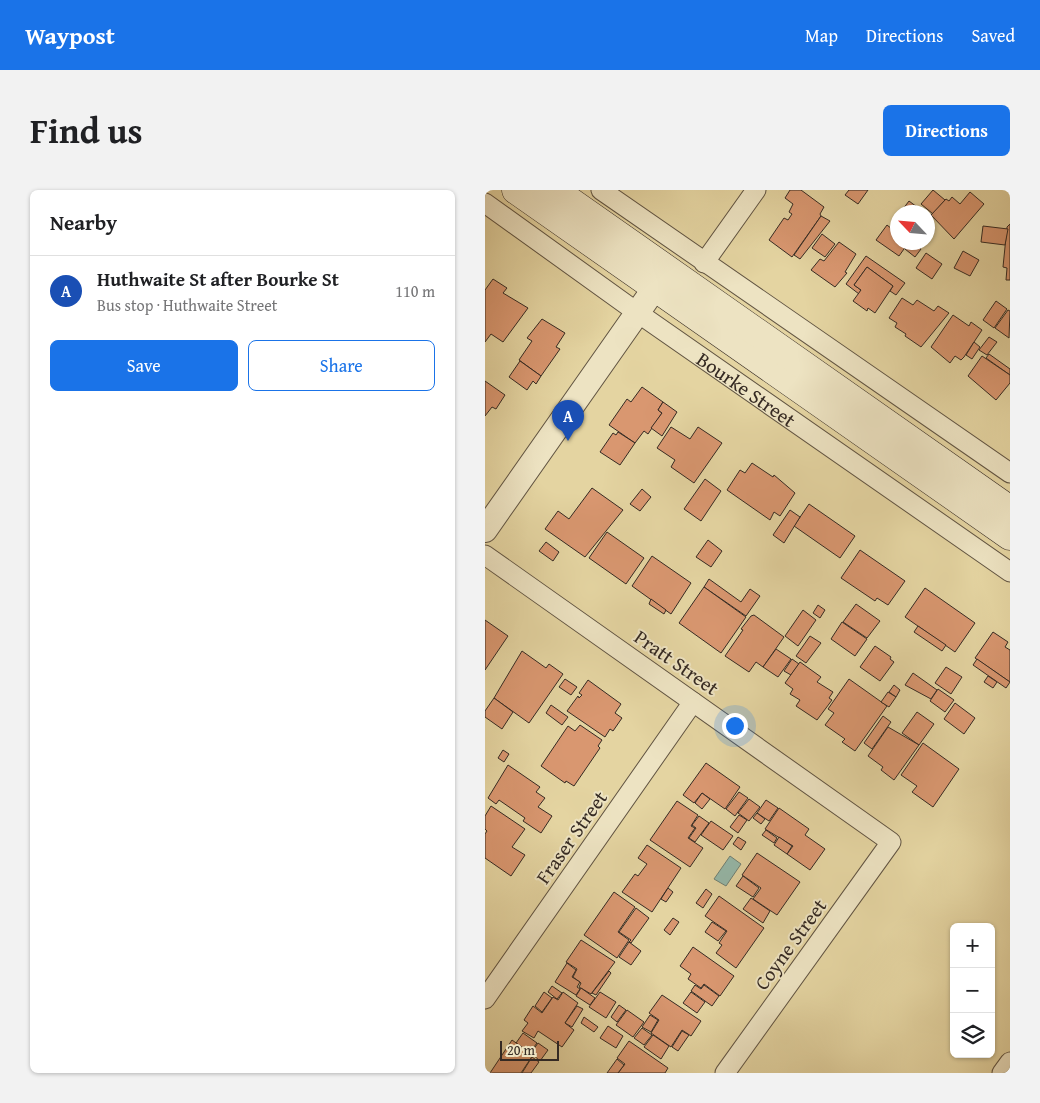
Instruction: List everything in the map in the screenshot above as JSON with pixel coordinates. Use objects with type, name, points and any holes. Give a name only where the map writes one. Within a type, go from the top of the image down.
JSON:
[{"type":"main road","name":"Bourke Street","points":[[516,190],[661,279],[1010,510]]},
{"type":"main road","name":"Bourke Street","points":[[554,190],[661,279],[1010,536]]},
{"type":"street","points":[[601,190],[1010,474]]},
{"type":"street","points":[[704,263],[756,190]]},
{"type":"street","name":"Bourke Street","points":[[485,203],[638,313],[1010,572]]},
{"type":"street","points":[[485,530],[661,279]]},
{"type":"street","name":"Pratt Street","points":[[485,555],[891,842]]},
{"type":"street","name":"Fraser Street","points":[[485,999],[693,702]]},
{"type":"street","name":"Coyne Street","points":[[725,1073],[891,842]]},
{"type":"street","points":[[1002,1073],[1010,1062]]},
{"type":"shaded area","points":[[730,856],[741,864],[726,886],[714,879]]},
{"type":"building","points":[[790,190],[801,190],[824,207],[820,214],[821,216],[792,257],[769,240],[784,218],[788,220],[792,214],[789,212],[793,204],[785,198]]},
{"type":"building","points":[[849,190],[868,190],[858,204],[845,195]]},
{"type":"building","points":[[933,190],[945,200],[935,212],[935,205],[921,204]]},
{"type":"building","points":[[970,192],[984,204],[954,239],[935,219],[935,211],[946,199],[949,201],[952,197],[960,204]]},
{"type":"building","points":[[909,201],[914,205],[906,205]]},
{"type":"building","points":[[821,216],[830,221],[800,259],[794,255]]},
{"type":"building","points":[[1010,224],[1010,280],[1006,280],[1007,268],[1003,267],[1007,227]]},
{"type":"building","points":[[887,225],[890,227],[890,250],[876,240]]},
{"type":"building","points":[[983,226],[1008,229],[1005,245],[981,242]]},
{"type":"building","points":[[822,234],[835,244],[825,257],[812,248]]},
{"type":"building","points":[[839,242],[856,254],[845,272],[847,273],[835,287],[811,270],[820,259],[824,261]]},
{"type":"building","points":[[890,250],[903,250],[899,256]]},
{"type":"building","points":[[906,250],[920,250],[915,257]]},
{"type":"building","points":[[963,251],[979,260],[970,276],[954,268]]},
{"type":"building","points":[[926,253],[942,264],[932,279],[916,268]]},
{"type":"building","points":[[866,256],[905,283],[896,295],[890,291],[893,286],[867,267],[854,285],[861,290],[859,294],[846,284]]},
{"type":"building","points":[[867,267],[893,286],[875,313],[868,308],[867,311],[853,301],[861,290],[854,285]]},
{"type":"building","points":[[493,279],[507,288],[503,293],[528,308],[503,342],[491,334],[485,342],[485,290]]},
{"type":"building","points":[[902,298],[913,305],[917,300],[934,311],[938,306],[949,313],[921,347],[895,327],[897,323],[889,318]]},
{"type":"building","points":[[996,301],[1007,309],[994,328],[983,320]]},
{"type":"building","points":[[1008,310],[1010,311],[1009,338],[995,328]]},
{"type":"building","points":[[953,315],[969,326],[971,322],[982,330],[964,357],[961,360],[955,356],[950,363],[931,347]]},
{"type":"building","points":[[542,319],[565,333],[556,347],[560,349],[541,376],[519,360],[532,341],[527,338]]},
{"type":"building","points":[[989,337],[997,342],[987,355],[979,350]]},
{"type":"building","points":[[974,342],[980,347],[972,359],[966,355]]},
{"type":"building","points":[[989,354],[1010,369],[1010,375],[986,358]]},
{"type":"building","points":[[982,356],[1010,375],[1010,383],[996,400],[968,376]]},
{"type":"building","points":[[520,361],[541,376],[536,384],[533,381],[527,390],[509,377]]},
{"type":"building","points":[[485,381],[505,395],[496,409],[492,407],[485,416]]},
{"type":"building","points":[[642,387],[663,402],[658,410],[662,413],[648,434],[644,431],[635,443],[609,425],[627,399],[631,402]]},
{"type":"building","points":[[663,402],[677,412],[662,436],[651,428],[662,413],[658,410]]},
{"type":"building","points":[[671,427],[690,439],[698,427],[722,443],[694,483],[671,467],[675,460],[657,448]]},
{"type":"building","points":[[618,432],[635,443],[620,465],[600,452],[613,433],[616,435]]},
{"type":"building","points":[[752,463],[773,477],[774,475],[795,493],[780,516],[774,512],[770,520],[727,490],[740,470],[745,473]]},
{"type":"building","points":[[705,479],[721,491],[701,521],[684,509]]},
{"type":"building","points":[[592,488],[623,510],[585,557],[545,529],[558,511],[569,519]]},
{"type":"building","points":[[642,489],[651,497],[640,511],[630,504]]},
{"type":"building","points":[[809,504],[855,536],[840,558],[794,526]]},
{"type":"building","points":[[790,510],[800,517],[784,543],[773,535]]},
{"type":"building","points":[[607,532],[644,558],[626,584],[589,558]]},
{"type":"building","points":[[708,540],[722,551],[711,567],[696,557]]},
{"type":"building","points":[[546,542],[559,552],[553,561],[539,551]]},
{"type":"building","points":[[860,550],[905,581],[888,605],[877,598],[875,601],[841,578]]},
{"type":"building","points":[[652,556],[691,583],[671,614],[632,586]]},
{"type":"building","points":[[709,579],[741,602],[750,589],[760,596],[746,616],[704,587]]},
{"type":"building","points":[[704,587],[746,617],[721,653],[679,623]]},
{"type":"building","points":[[925,588],[975,623],[955,652],[905,617]]},
{"type":"building","points":[[651,599],[666,610],[664,614],[649,604]]},
{"type":"building","points":[[856,604],[880,621],[867,638],[843,622]]},
{"type":"building","points":[[818,605],[825,610],[820,618],[813,613]]},
{"type":"building","points":[[803,610],[816,620],[798,646],[785,636]]},
{"type":"building","points":[[754,615],[784,637],[763,667],[756,662],[749,672],[725,656],[743,630],[741,629],[751,616]]},
{"type":"building","points":[[485,620],[508,636],[485,670]]},
{"type":"building","points":[[842,622],[867,639],[855,656],[831,639]]},
{"type":"building","points":[[918,626],[946,645],[942,651],[914,632]]},
{"type":"building","points":[[993,632],[1008,642],[1005,647],[1010,650],[1010,682],[975,658]]},
{"type":"building","points":[[810,636],[821,643],[806,663],[796,656]]},
{"type":"building","points":[[875,646],[891,657],[890,659],[894,662],[880,681],[860,667]]},
{"type":"building","points":[[776,649],[791,659],[778,677],[763,667]]},
{"type":"building","points":[[522,651],[546,668],[549,664],[563,674],[529,723],[494,698]]},
{"type":"building","points":[[792,659],[799,664],[791,675],[784,671]]},
{"type":"building","points":[[977,659],[1010,682],[1006,688],[973,665]]},
{"type":"building","points":[[800,662],[821,677],[817,682],[833,692],[829,698],[832,700],[817,720],[796,706],[800,700],[790,694],[793,689],[785,683]]},
{"type":"building","points":[[946,667],[962,677],[951,694],[935,683]]},
{"type":"building","points":[[913,673],[937,690],[931,699],[905,685]]},
{"type":"building","points":[[988,676],[997,682],[993,688],[984,682]]},
{"type":"building","points":[[565,679],[577,687],[571,695],[559,687]]},
{"type":"building","points":[[849,679],[887,706],[855,751],[842,742],[845,739],[825,725],[834,713],[828,709]]},
{"type":"building","points":[[588,680],[621,704],[615,713],[622,718],[613,731],[610,729],[605,737],[567,711],[578,696],[579,698],[582,695],[579,693]]},
{"type":"building","points":[[894,685],[900,690],[896,697],[889,692]]},
{"type":"building","points":[[938,689],[954,700],[945,712],[930,701]]},
{"type":"building","points":[[888,692],[896,697],[889,707],[881,702]]},
{"type":"building","points":[[494,698],[513,712],[502,729],[485,717],[485,711]]},
{"type":"building","points":[[955,703],[975,718],[964,734],[944,719]]},
{"type":"building","points":[[551,705],[568,717],[562,725],[546,713]]},
{"type":"building","points":[[917,712],[934,724],[919,745],[902,733]]},
{"type":"building","points":[[883,716],[891,722],[872,749],[864,743]]},
{"type":"building","points":[[580,725],[602,740],[598,746],[600,748],[574,786],[566,781],[565,783],[541,766],[568,726],[575,731]]},
{"type":"building","points":[[888,727],[919,745],[894,780],[881,770],[883,767],[868,756]]},
{"type":"building","points":[[923,743],[959,769],[933,807],[912,792],[917,786],[901,775]]},
{"type":"building","points":[[503,750],[509,754],[504,762],[498,758]]},
{"type":"building","points":[[706,763],[740,787],[725,809],[702,793],[694,803],[683,795]]},
{"type":"building","points":[[508,765],[540,787],[536,792],[545,798],[538,807],[552,816],[541,833],[523,821],[525,818],[499,800],[496,804],[488,798]]},
{"type":"building","points":[[739,792],[748,798],[735,816],[726,809]]},
{"type":"building","points":[[702,793],[710,799],[702,809],[695,803]]},
{"type":"building","points":[[749,799],[760,807],[749,821],[738,813]]},
{"type":"building","points":[[766,800],[778,808],[769,821],[757,813]]},
{"type":"building","points":[[677,801],[698,815],[691,826],[695,828],[688,838],[703,848],[690,867],[650,840]]},
{"type":"building","points":[[491,806],[525,829],[512,847],[525,855],[511,876],[485,858],[485,834],[487,831],[485,829],[485,816]]},
{"type":"building","points":[[779,808],[809,829],[805,835],[825,849],[810,870],[787,854],[793,846],[765,829]]},
{"type":"building","points":[[757,813],[765,819],[761,824],[753,818]]},
{"type":"building","points":[[739,815],[747,820],[738,833],[730,827]]},
{"type":"building","points":[[699,816],[709,823],[695,842],[689,838],[696,828],[692,825]]},
{"type":"building","points":[[711,821],[733,836],[723,850],[701,835]]},
{"type":"building","points":[[766,830],[777,838],[774,843],[762,835]]},
{"type":"building","points":[[738,837],[746,842],[741,850],[733,844]]},
{"type":"building","points":[[779,837],[792,846],[787,854],[774,845]]},
{"type":"building","points":[[647,845],[681,868],[652,912],[622,892],[635,874],[638,876],[647,864],[638,858]]},
{"type":"building","points":[[757,853],[800,882],[777,915],[753,899],[761,888],[742,875]]},
{"type":"building","points":[[743,876],[759,888],[753,897],[736,886]]},
{"type":"building","points":[[668,888],[673,892],[666,902],[661,899]]},
{"type":"building","points":[[706,889],[712,894],[703,908],[696,903]]},
{"type":"building","points":[[614,892],[635,907],[618,932],[629,940],[617,958],[584,935]]},
{"type":"building","points":[[719,896],[764,928],[736,968],[716,953],[722,945],[719,943],[727,931],[705,916]]},
{"type":"building","points":[[751,898],[770,911],[763,923],[743,909]]},
{"type":"building","points":[[636,908],[649,918],[631,943],[629,942],[631,940],[619,932]]},
{"type":"building","points":[[673,918],[679,922],[670,935],[664,930]]},
{"type":"building","points":[[712,922],[726,931],[718,941],[705,932]]},
{"type":"building","points":[[581,940],[615,962],[591,994],[579,987],[581,983],[573,977],[577,969],[566,962]]},
{"type":"building","points":[[629,942],[641,951],[631,965],[619,957]]},
{"type":"building","points":[[693,947],[734,976],[720,996],[704,984],[701,988],[688,979],[691,974],[680,966]]},
{"type":"building","points":[[567,963],[576,970],[572,977],[580,982],[577,987],[580,989],[576,995],[555,982]]},
{"type":"building","points":[[609,971],[611,973],[596,995],[592,993]]},
{"type":"building","points":[[695,985],[701,989],[704,985],[719,996],[712,1006],[691,991]]},
{"type":"building","points":[[552,986],[562,993],[557,999],[548,992]]},
{"type":"building","points":[[581,988],[595,998],[590,1005],[576,996]]},
{"type":"building","points":[[544,992],[552,998],[542,1012],[535,1006]]},
{"type":"building","points":[[563,992],[578,1003],[565,1023],[574,1030],[562,1047],[538,1031],[534,1038],[522,1031],[528,1023],[524,1020],[533,1006],[542,1013],[553,997],[558,1000]]},
{"type":"building","points":[[600,992],[616,1002],[606,1018],[589,1007]]},
{"type":"building","points":[[691,992],[705,1002],[697,1013],[683,1003]]},
{"type":"building","points":[[662,995],[701,1021],[691,1036],[682,1030],[671,1047],[651,1033],[659,1020],[649,1013]]},
{"type":"building","points":[[619,1005],[626,1010],[617,1022],[611,1017]]},
{"type":"building","points":[[577,1006],[583,1009],[572,1027],[565,1023]]},
{"type":"building","points":[[627,1010],[644,1022],[633,1037],[616,1025]]},
{"type":"building","points":[[650,1015],[658,1020],[651,1032],[642,1027]]},
{"type":"building","points":[[584,1017],[598,1027],[594,1032],[581,1023]]},
{"type":"building","points":[[608,1026],[623,1036],[616,1048],[600,1038]]},
{"type":"building","points":[[642,1028],[652,1035],[644,1045],[634,1038]]},
{"type":"building","points":[[682,1031],[689,1035],[678,1051],[672,1047]]},
{"type":"building","points":[[523,1033],[537,1043],[530,1052],[516,1043]]},
{"type":"building","points":[[653,1035],[669,1046],[661,1059],[644,1047]]},
{"type":"building","points":[[512,1040],[533,1055],[521,1073],[490,1073]]},
{"type":"building","points":[[629,1041],[668,1068],[665,1073],[618,1073],[625,1064],[617,1058]]},
{"type":"building","points":[[538,1043],[548,1050],[540,1061],[531,1053]]},
{"type":"building","points":[[532,1057],[539,1062],[531,1073],[522,1073]]},
{"type":"building","points":[[617,1059],[624,1065],[618,1073],[607,1073]]},
{"type":"place","name":"Huthwaite St after Bourke St","points":[[568,441]]}]
